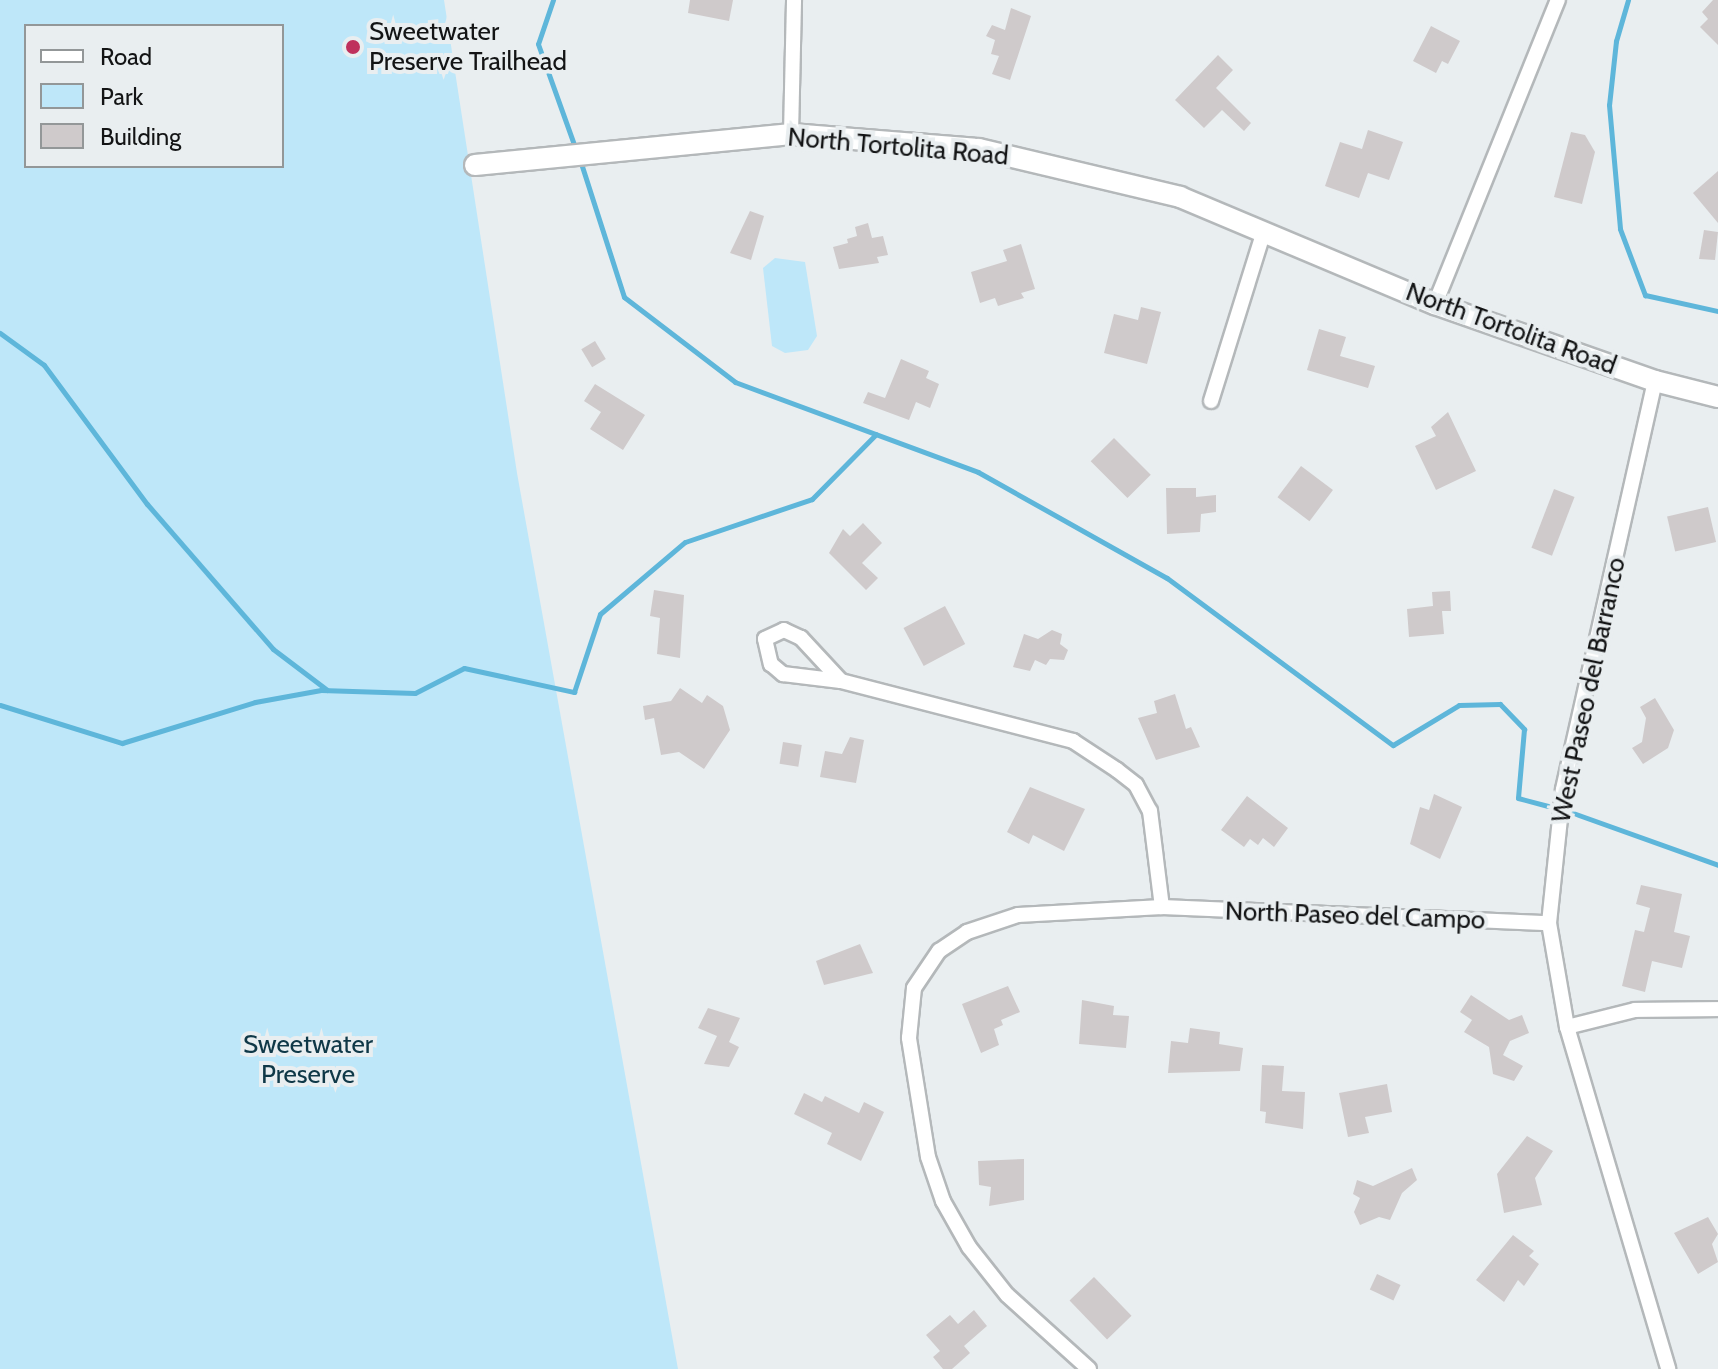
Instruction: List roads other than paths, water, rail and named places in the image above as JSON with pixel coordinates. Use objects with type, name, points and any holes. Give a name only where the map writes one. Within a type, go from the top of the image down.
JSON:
[{"type":"street","points":[[791,134],[794,0]]},
{"type":"street","points":[[1435,304],[1558,0]]},
{"type":"street","name":"North Tortolita Road","points":[[475,165],[791,134],[979,149],[1180,197],[1435,304],[1655,381],[1718,397]]},
{"type":"street","points":[[1211,401],[1264,231]]},
{"type":"street","name":"West Paseo del Barranco","points":[[1655,381],[1563,790],[1549,923],[1567,1027],[1668,1369]]},
{"type":"street","points":[[841,681],[801,638],[784,630],[765,639],[771,664],[783,674],[841,681],[1073,741],[1117,770],[1136,785],[1150,811],[1162,907]]},
{"type":"street","name":"North Paseo del Campo","points":[[1089,1369],[1007,1295],[969,1247],[943,1201],[928,1157],[909,1038],[914,988],[939,951],[967,932],[1018,915],[1162,907],[1549,923]]},
{"type":"street","points":[[1567,1027],[1635,1010],[1718,1009]]},
{"type":"waterway","points":[[553,0],[538,44],[576,150]]},
{"type":"waterway","points":[[1628,0],[1616,41],[1609,105],[1620,229],[1645,295],[1718,311]]},
{"type":"waterway","points":[[580,160],[624,297],[735,382],[978,472],[1167,578],[1393,745],[1459,705],[1500,704],[1524,729],[1518,798],[1548,806]]},
{"type":"waterway","points":[[0,333],[44,365],[147,504],[273,649],[327,690]]},
{"type":"waterway","points":[[0,705],[122,743],[255,702],[321,690],[415,693],[464,668],[574,692],[600,614],[685,542],[812,499],[876,434]]},
{"type":"waterway","points":[[1573,813],[1718,865]]},
{"type":"place","name":"Sweetwater Preserve Trailhead","points":[[353,47]]},
{"type":"park label","name":"Sweetwater Preserve","points":[[308,1060]]}]
